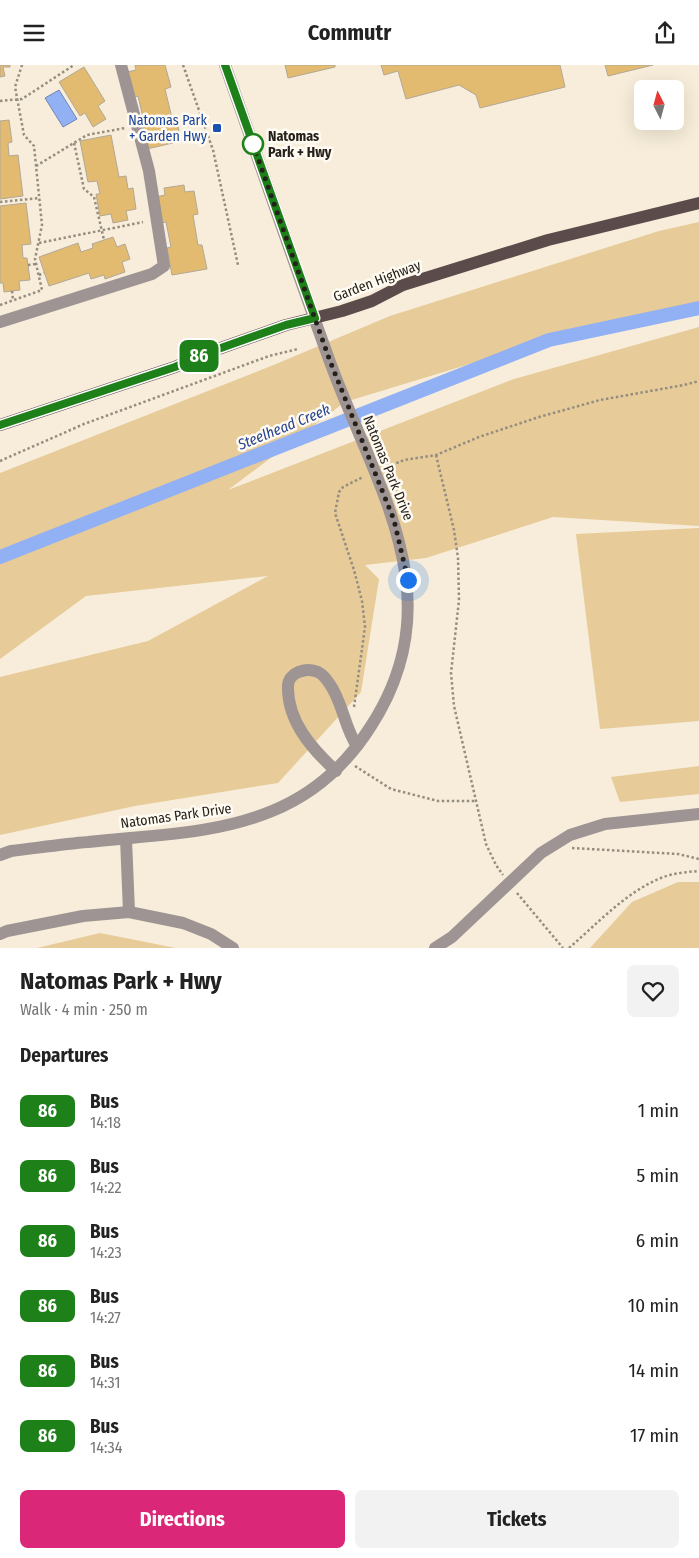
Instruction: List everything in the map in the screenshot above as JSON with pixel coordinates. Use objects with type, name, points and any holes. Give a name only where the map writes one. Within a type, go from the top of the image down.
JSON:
[{"type":"main road","name":"Garden Highway","points":[[0,425],[175,367],[204,354],[276,328],[372,301],[402,285],[539,243],[699,203]]},
{"type":"main road","name":"Garden Highway","points":[[0,420],[70,402]]},
{"type":"street","points":[[0,322],[152,274],[164,266],[149,171],[121,65]]},
{"type":"street","name":"Natomas Park Drive","points":[[0,855],[12,851],[172,835],[245,821],[275,810],[308,792],[336,771],[357,747],[383,709],[397,673],[406,640],[409,609],[408,580],[394,520],[330,361],[225,65]]},
{"type":"street","points":[[336,771],[317,753],[299,727],[290,703],[288,684],[294,674],[304,670],[318,672],[329,683],[340,703],[346,724],[357,747]]},
{"type":"street","points":[[435,948],[452,937],[541,853],[570,835],[605,824],[699,814]]},
{"type":"street","points":[[126,839],[128,912]]},
{"type":"street","points":[[0,934],[83,916],[128,912],[183,923],[211,933],[233,948]]},
{"type":"path","points":[[0,305],[42,290],[35,259],[42,225],[34,145],[24,135],[16,100],[15,87],[22,65]]},
{"type":"path","points":[[0,101],[22,99],[74,65]]},
{"type":"path","points":[[183,65],[213,150],[238,265]]},
{"type":"path","points":[[36,166],[87,135],[138,126]]},
{"type":"path","points":[[74,143],[84,189],[94,197],[104,240]]},
{"type":"path","points":[[0,202],[39,197]]},
{"type":"path","points":[[39,243],[143,222]]},
{"type":"path","points":[[28,265],[36,264]]},
{"type":"path","points":[[39,275],[44,273]]},
{"type":"path","points":[[12,291],[13,300]]},
{"type":"path","points":[[0,461],[84,424],[269,356],[298,349]]},
{"type":"path","points":[[379,471],[404,460],[436,455],[479,437],[539,417],[600,400],[699,381]]},
{"type":"path","points":[[436,455],[454,530],[458,558],[459,600],[452,681],[454,706],[486,844],[496,865],[509,883],[563,948]]},
{"type":"path","points":[[346,724],[356,704],[365,627],[362,601],[354,570],[335,513],[339,492],[342,487],[371,474]]},
{"type":"path","points":[[345,760],[391,789],[438,801],[475,801]]},
{"type":"path","points":[[566,848],[678,854],[699,859]]},
{"type":"path","points":[[569,948],[632,895],[645,887],[662,878],[699,871]]},
{"type":"shaded area","points":[[699,222],[699,306],[549,340],[345,402],[228,490],[514,379],[699,327],[699,526],[553,517],[426,558],[365,565],[379,579],[361,692],[278,783],[135,806],[0,835],[0,677],[148,641],[268,576],[86,596],[0,659],[0,473],[276,364],[390,316],[659,231]]},
{"type":"shaded area","points":[[699,528],[699,721],[600,729],[576,534]]},
{"type":"shaded area","points":[[699,766],[699,794],[620,802],[611,777]]},
{"type":"shaded area","points":[[678,882],[699,882],[699,948],[590,948],[632,902]]},
{"type":"shaded area","points":[[100,933],[176,948],[37,948]]},
{"type":"water","points":[[59,90],[77,119],[63,127],[45,98]]},
{"type":"building","points":[[0,65],[10,65],[10,67],[3,67],[5,76],[0,77]]},
{"type":"building","points":[[135,65],[165,65],[171,87],[165,89],[172,118],[176,117],[181,141],[147,149],[141,123],[144,122],[138,96],[133,98],[127,72],[136,70]]},
{"type":"building","points":[[285,65],[335,65],[335,67],[288,78]]},
{"type":"building","points":[[381,65],[560,65],[565,87],[480,108],[476,95],[459,85],[406,99],[398,71],[384,75]]},
{"type":"building","points":[[605,65],[653,65],[608,76]]},
{"type":"building","points":[[84,67],[105,101],[98,106],[106,119],[93,127],[85,113],[80,116],[59,82]]},
{"type":"building","points":[[9,120],[12,142],[8,143],[9,156],[18,155],[23,196],[0,199],[0,121]]},
{"type":"building","points":[[111,135],[119,177],[126,176],[128,189],[133,188],[136,209],[126,211],[128,220],[113,223],[111,214],[100,216],[96,194],[100,194],[97,181],[88,182],[80,141]]},
{"type":"building","points":[[184,185],[185,192],[194,191],[198,214],[193,215],[198,245],[202,245],[207,269],[172,275],[167,248],[171,247],[166,222],[161,223],[156,197],[165,195],[164,188]]},
{"type":"building","points":[[26,203],[31,244],[22,245],[23,258],[27,258],[30,280],[19,281],[20,290],[4,292],[3,283],[0,283],[0,206]]},
{"type":"building","points":[[113,237],[117,247],[125,244],[130,259],[122,262],[125,272],[105,279],[104,275],[91,279],[89,273],[49,286],[39,257],[78,243],[81,252],[93,248],[92,244]]},
{"type":"waterway","name":"Steelhead Creek","points":[[0,557],[549,340],[699,308]]},
{"type":"bus line","name":"86","points":[[0,425],[175,367],[204,354],[286,325],[315,318],[225,65]]},
{"type":"place","name":"Natomas Park + Garden Hwy","points":[[217,128]]},
{"type":"place","name":"Natomas Park + Hwy","points":[[253,144]]},
{"type":"route","points":[[253,144],[250,136],[345,402],[394,520],[408,580]]}]
